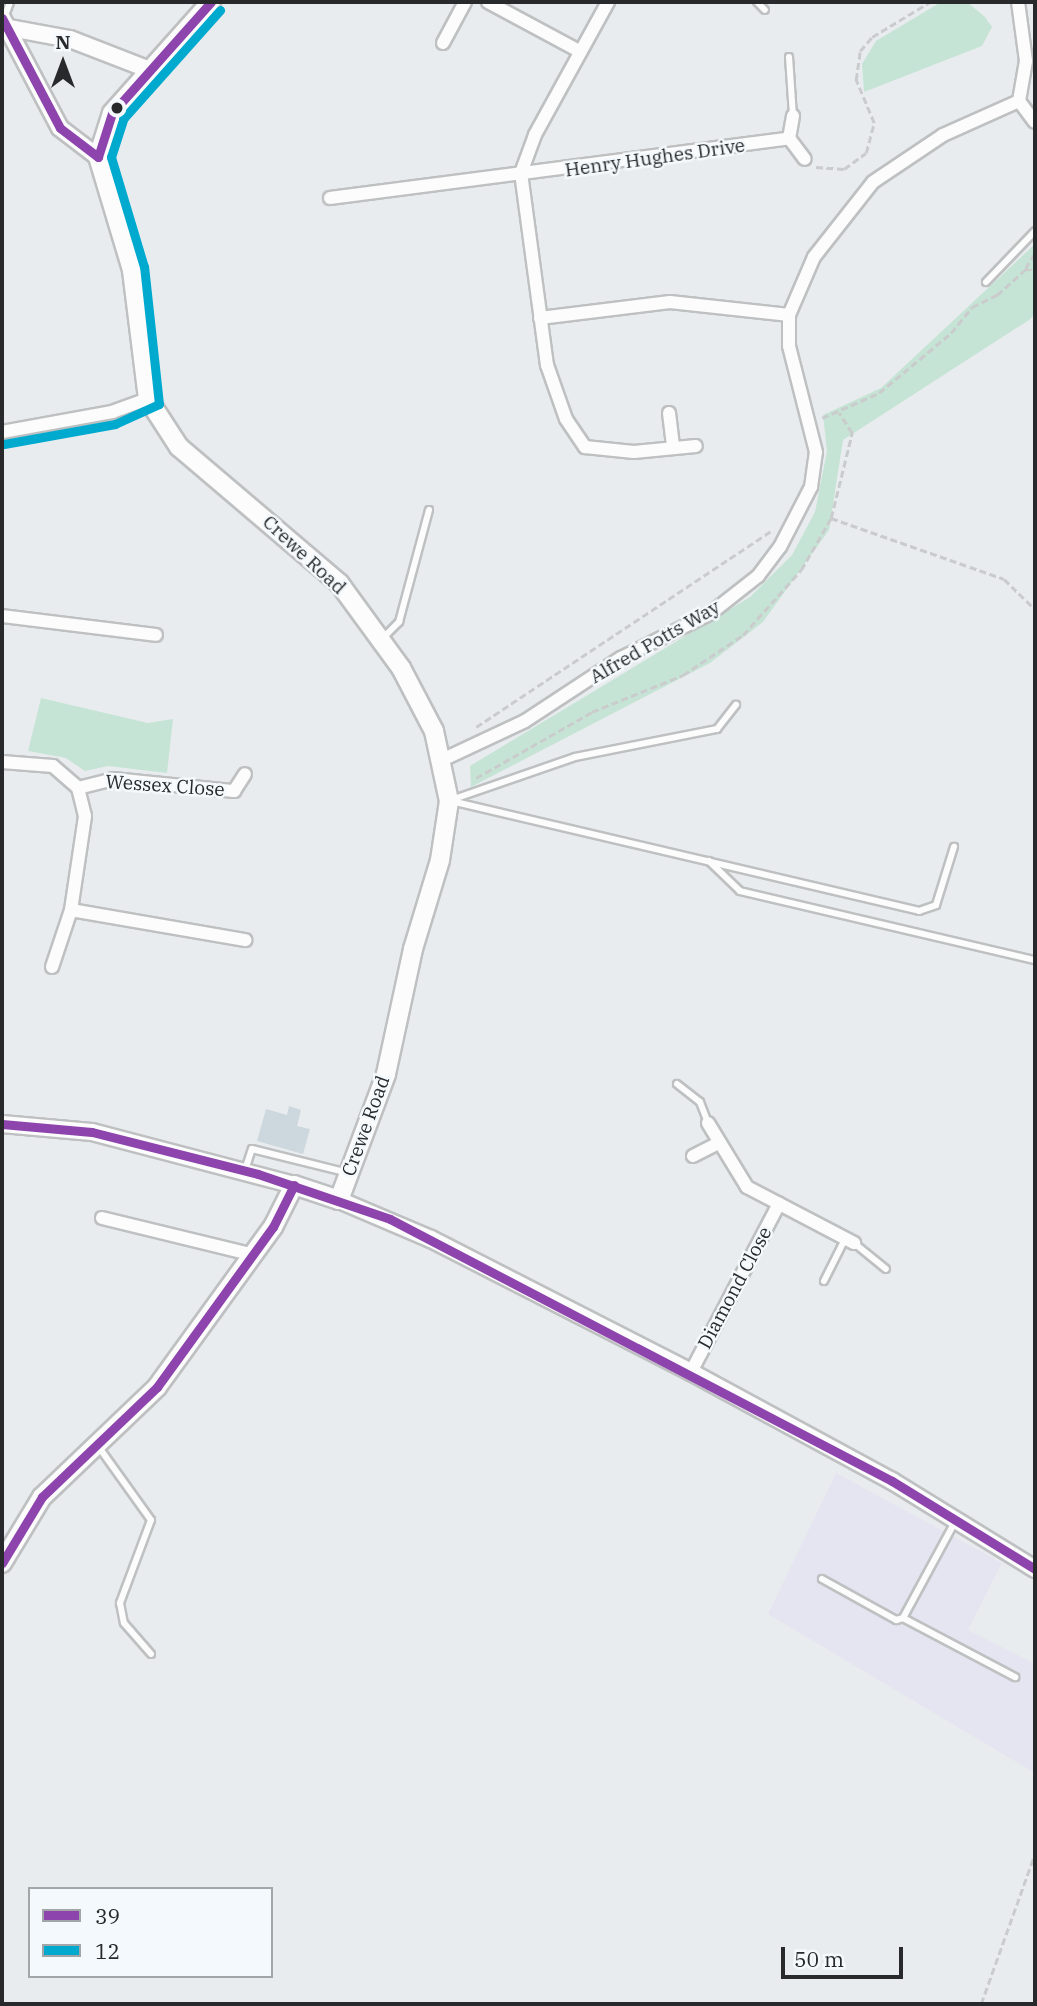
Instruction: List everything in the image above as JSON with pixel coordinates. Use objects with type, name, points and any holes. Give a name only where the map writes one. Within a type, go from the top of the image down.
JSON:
[{"type":"main road","points":[[98,157],[112,113],[211,2]]},
{"type":"main road","name":"Crewe Road","points":[[98,157],[132,270],[148,399],[179,447],[338,583],[381,640],[414,692],[444,759],[449,794],[440,860],[413,949],[386,1074],[338,1200]]},
{"type":"main road","points":[[2,1563],[42,1497],[157,1387],[254,1255],[294,1185],[338,1200]]},
{"type":"street","points":[[443,43],[465,2]]},
{"type":"street","points":[[488,2],[579,51]]},
{"type":"street","points":[[608,2],[579,51],[521,173],[540,318],[559,401],[585,447],[602,452],[696,446]]},
{"type":"street","points":[[1018,2],[1030,34],[1026,82],[1018,101],[1035,122]]},
{"type":"street","points":[[5,22],[70,39],[149,70]]},
{"type":"street","points":[[5,22],[60,128],[98,157]]},
{"type":"street","name":"Alfred Potts Way","points":[[444,759],[525,721],[621,658],[711,613],[758,576],[799,516],[814,464],[812,420],[789,346],[789,315],[814,257],[873,182],[943,135],[1018,101]]},
{"type":"street","points":[[793,116],[789,138],[805,159]]},
{"type":"street","name":"Henry Hughes Drive","points":[[330,198],[789,138]]},
{"type":"street","points":[[540,318],[670,302],[789,315]]},
{"type":"street","points":[[2,432],[113,412],[148,399]]},
{"type":"street","points":[[669,413],[673,448]]},
{"type":"street","points":[[2,616],[156,635]]},
{"type":"street","name":"Wessex Close","points":[[2,762],[53,766],[78,788],[85,816],[71,910],[52,967]]},
{"type":"street","name":"Wessex Close","points":[[78,788],[113,779],[234,791],[245,774]]},
{"type":"street","points":[[71,910],[245,940]]},
{"type":"street","name":"Diamond Close","points":[[708,1123],[737,1178],[850,1241]]},
{"type":"street","points":[[2,1124],[92,1132],[294,1185]]},
{"type":"street","points":[[693,1156],[717,1144]]},
{"type":"street","points":[[338,1200],[432,1239],[691,1372],[956,1520],[1035,1569]]},
{"type":"street","name":"Diamond Close","points":[[691,1372],[779,1203]]},
{"type":"street","points":[[102,1219],[254,1255]]},
{"type":"lane","points":[[5,22],[10,2]]},
{"type":"lane","points":[[757,2],[765,10]]},
{"type":"lane","points":[[789,57],[793,116]]},
{"type":"lane","points":[[986,282],[1035,231]]},
{"type":"lane","points":[[381,640],[399,622],[429,510]]},
{"type":"lane","points":[[449,794],[575,757],[717,729],[736,705]]},
{"type":"lane","points":[[449,794],[919,911],[936,905],[954,847]]},
{"type":"lane","points":[[708,859],[740,891],[1035,960]]},
{"type":"lane","points":[[677,1084],[700,1102],[708,1123]]},
{"type":"lane","points":[[244,1171],[252,1149],[350,1173]]},
{"type":"lane","points":[[824,1280],[850,1241],[886,1269]]},
{"type":"lane","points":[[97,1445],[151,1520],[120,1603],[124,1623],[151,1654]]},
{"type":"lane","points":[[903,1618],[956,1520]]},
{"type":"lane","points":[[822,1578],[896,1620],[903,1618],[1015,1677]]},
{"type":"path","points":[[805,159],[818,168],[844,169],[866,153],[874,123],[856,80],[860,51],[873,37],[930,2]]},
{"type":"path","points":[[812,420],[839,413],[879,393],[951,333],[971,307],[997,295],[1025,270],[1035,254]]},
{"type":"path","points":[[1025,270],[1035,270]]},
{"type":"path","points":[[449,794],[593,712],[683,674],[743,635],[801,570],[831,518],[852,433],[839,413]]},
{"type":"path","points":[[466,734],[799,516]]},
{"type":"path","points":[[831,518],[1004,579],[1035,608]]},
{"type":"path","points":[[981,2004],[1035,1853]]},
{"type":"shaded area","points":[[836,1473],[1002,1563],[968,1630],[1035,1664],[1035,1773],[768,1614]]},
{"type":"green space","points":[[941,2],[967,2],[985,17],[992,27],[982,46],[864,92],[862,64],[876,41]]},
{"type":"green space","points":[[1035,244],[1035,314],[843,440],[829,530],[763,622],[710,663],[471,787],[470,766],[750,597],[792,555],[815,512],[827,451],[823,415],[881,388]]},
{"type":"green space","points":[[41,698],[148,723],[173,719],[167,773],[108,766],[85,771],[66,758],[28,751]]},
{"type":"building","points":[[289,1106],[301,1110],[297,1126],[310,1129],[303,1154],[257,1141],[266,1109],[287,1115]]},
{"type":"transit line","name":"39","points":[[98,157],[112,113],[211,2]]},
{"type":"transit line","name":"12","points":[[4,444],[115,424],[159,404],[144,267],[111,157],[123,119],[220,10]]},
{"type":"transit line","name":"39","points":[[2,18],[60,128],[98,157]]},
{"type":"transit line","name":"39","points":[[2,1124],[92,1132],[258,1174],[390,1219],[892,1481],[1035,1569]]},
{"type":"transit line","name":"39","points":[[2,1563],[42,1497],[157,1387],[273,1227],[294,1185]]}]
